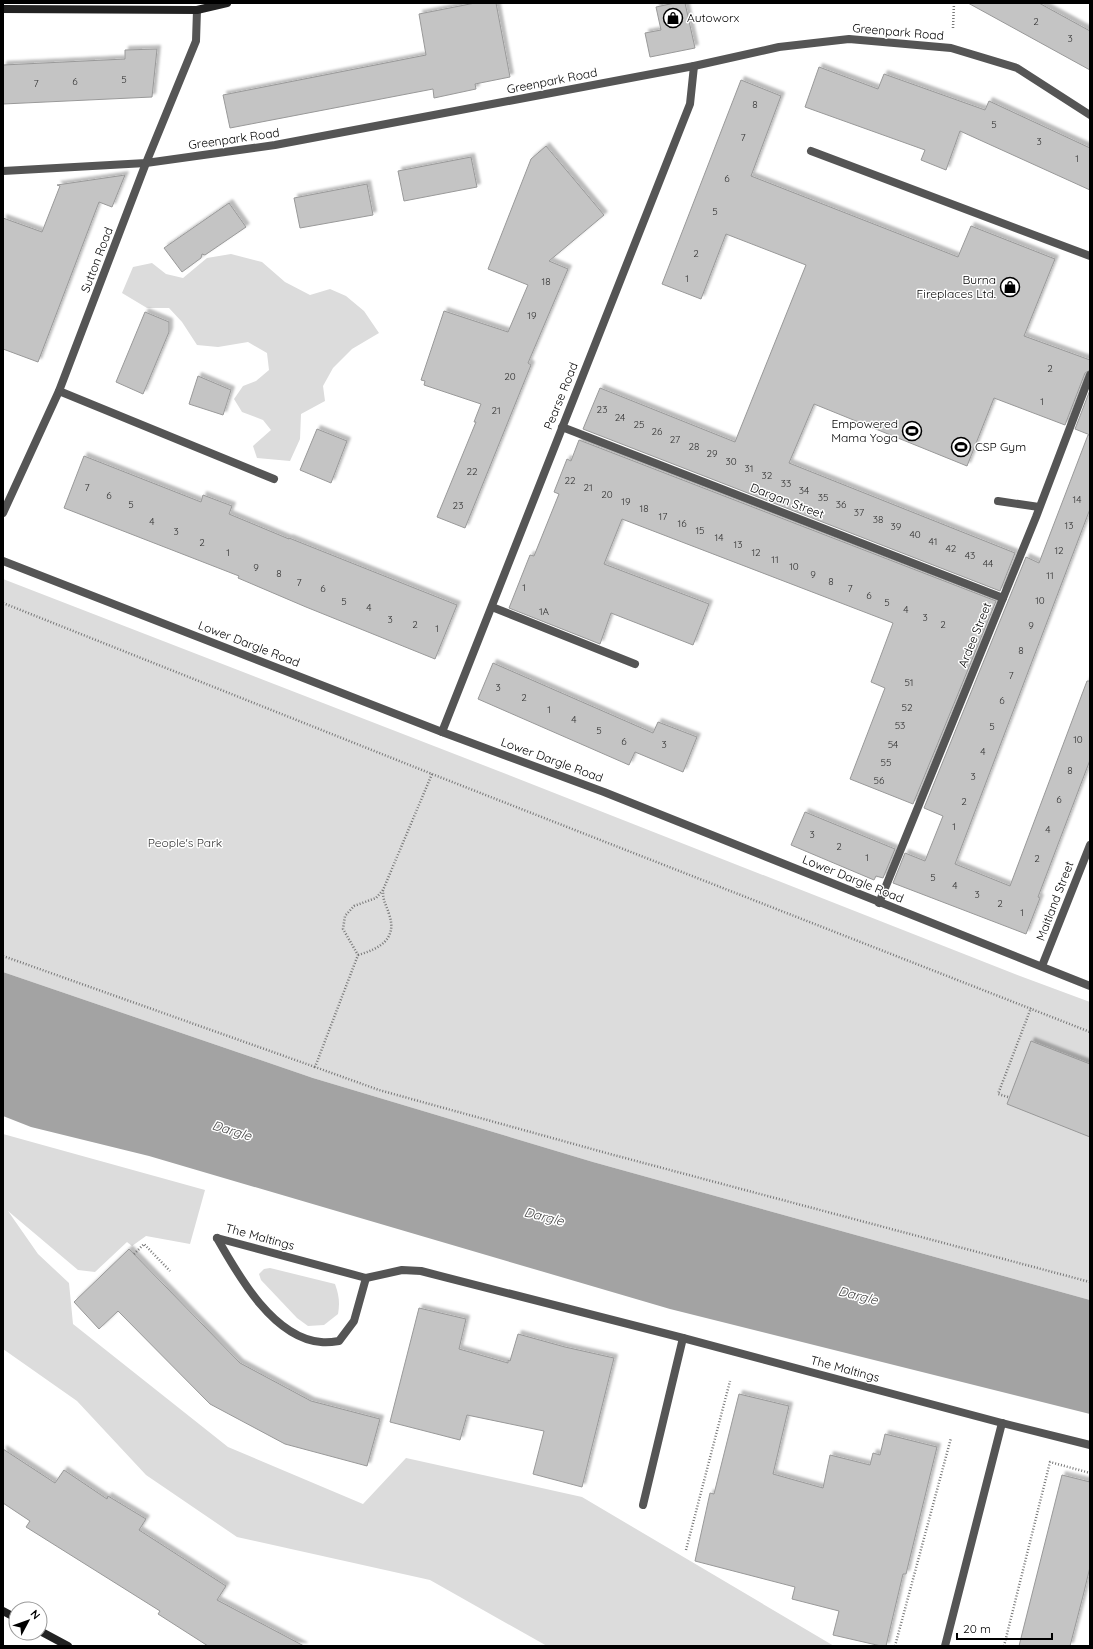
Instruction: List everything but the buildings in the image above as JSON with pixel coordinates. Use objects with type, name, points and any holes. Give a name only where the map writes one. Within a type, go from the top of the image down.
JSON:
[{"type":"main road","points":[[3,9],[197,10],[226,3]]},
{"type":"main road","points":[[48,1635],[68,1646]]},
{"type":"street","name":"Sutton Road","points":[[3,513],[60,391],[146,164],[196,41],[197,10]]},
{"type":"street","name":"Greenpark Road","points":[[3,171],[146,164],[275,145],[694,66],[779,47],[849,39],[951,48],[1017,68],[1090,115]]},
{"type":"street","name":"Pearse Road","points":[[442,732],[690,104],[694,66]]},
{"type":"street","points":[[811,151],[1090,256]]},
{"type":"street","name":"Ardee Street","points":[[879,902],[1003,598],[1090,375]]},
{"type":"street","points":[[60,391],[274,479]]},
{"type":"street","name":"Dargan Street","points":[[562,427],[1003,598]]},
{"type":"street","points":[[998,501],[1039,508]]},
{"type":"street","name":"Lower Dargle Road","points":[[3,561],[442,732],[612,795],[1090,986]]},
{"type":"street","points":[[492,607],[635,664]]},
{"type":"street","name":"Maitland Street","points":[[1042,966],[1090,845]]},
{"type":"street","name":"The Maltings","points":[[366,1278],[354,1321],[339,1341],[320,1342],[304,1338],[289,1331],[256,1298],[238,1275],[218,1238],[366,1278],[402,1270],[421,1271],[1090,1445]]},
{"type":"street","points":[[643,1505],[683,1338]]},
{"type":"street","points":[[945,1646],[1002,1423]]},
{"type":"path","points":[[3,603],[432,774],[1090,1032]]},
{"type":"path","points":[[358,955],[343,929],[345,916],[354,906],[376,898],[383,890],[432,774]]},
{"type":"path","points":[[358,955],[370,952],[382,945],[390,935],[392,924],[389,913],[384,904],[383,890]]},
{"type":"path","points":[[315,1067],[358,955]]},
{"type":"path","points":[[3,956],[380,1090],[602,1152],[1090,1282]]},
{"type":"path","points":[[1008,1097],[998,1094],[1031,1008]]},
{"type":"path","points":[[134,1254],[144,1244],[170,1271]]},
{"type":"path","points":[[686,1550],[730,1381]]},
{"type":"path","points":[[895,1646],[951,1438]]},
{"type":"path","points":[[1004,1646],[1050,1462],[1090,1473]]},
{"type":"green space","points":[[231,254],[262,262],[285,282],[310,295],[330,289],[346,296],[364,311],[379,333],[352,349],[333,368],[323,386],[325,401],[301,414],[300,439],[290,461],[257,458],[253,446],[271,430],[263,420],[242,412],[234,399],[243,386],[256,381],[269,370],[267,353],[248,342],[218,347],[197,345],[182,322],[169,308],[147,308],[122,293],[133,267],[152,263],[166,274],[183,278],[207,258]]},
{"type":"green space","name":"People's Park","points":[[3,579],[1090,1002],[1090,1300],[593,1162],[313,1078],[3,972]]},
{"type":"green space","points":[[3,1134],[205,1190],[190,1244],[146,1236],[132,1246],[127,1242],[95,1272],[78,1270],[8,1211],[38,1254],[69,1283],[73,1324],[228,1447],[363,1504],[406,1458],[582,1497],[834,1646],[547,1646],[430,1580],[237,1537],[146,1475],[77,1401],[3,1349]]},
{"type":"green space","points":[[270,1268],[335,1284],[339,1299],[338,1314],[324,1325],[308,1326],[297,1318],[261,1280],[259,1274],[264,1269]]},
{"type":"water","name":"Dargle","points":[[3,972],[313,1078],[593,1162],[1090,1300],[1090,1414],[670,1309],[149,1156],[31,1127],[3,1116]]},
{"type":"place","name":"Autoworx","points":[[673,18]]},
{"type":"place","name":"Burna Fireplaces Ltd.","points":[[1010,287]]},
{"type":"place","name":"Empowered Mama Yoga","points":[[912,431]]},
{"type":"place","name":"CSP Gym","points":[[961,447]]}]
